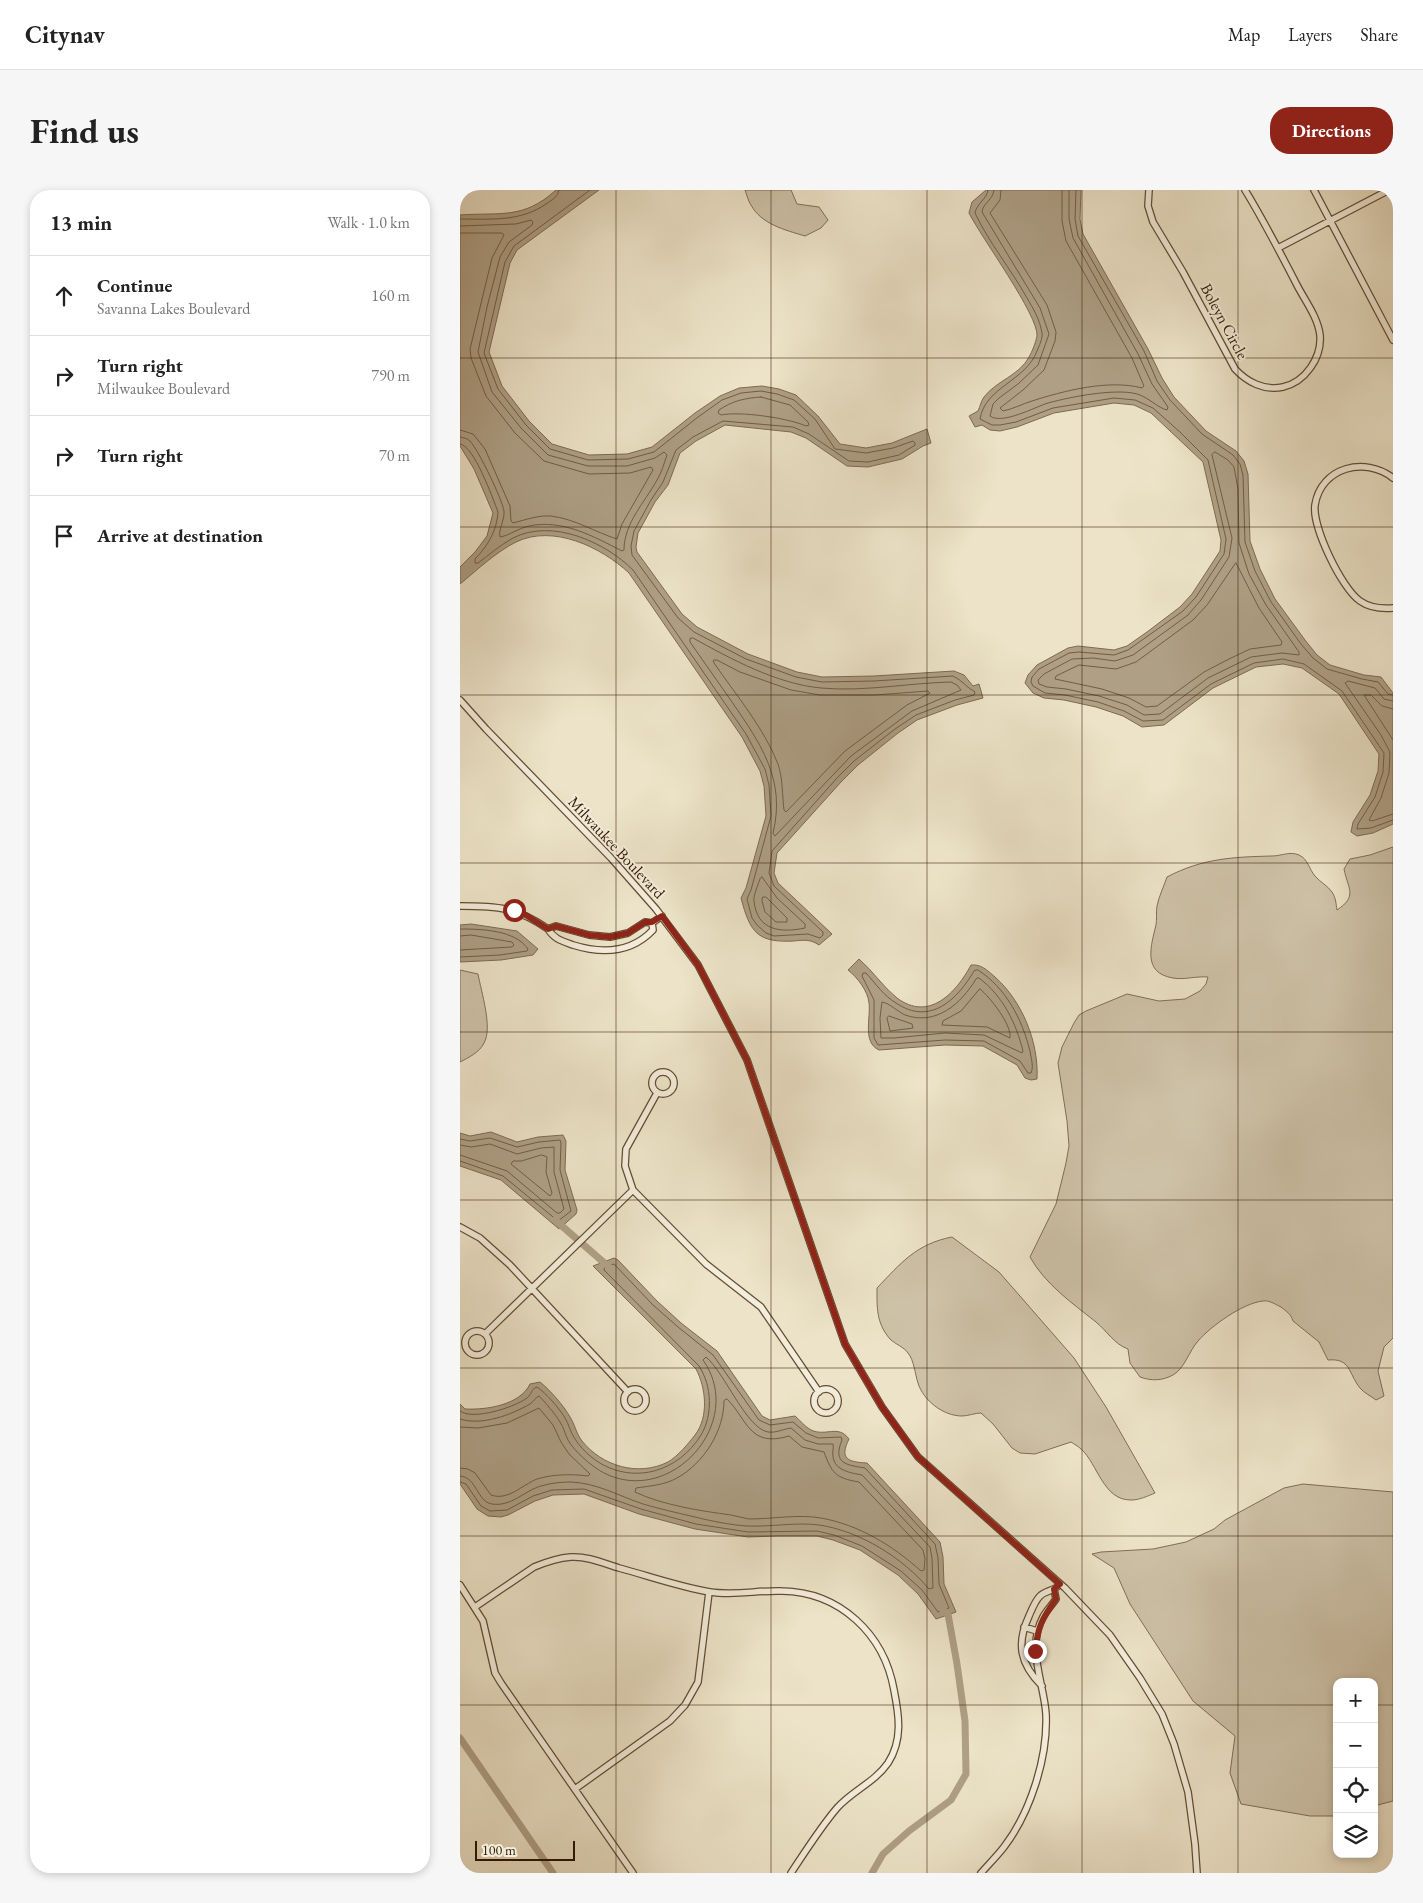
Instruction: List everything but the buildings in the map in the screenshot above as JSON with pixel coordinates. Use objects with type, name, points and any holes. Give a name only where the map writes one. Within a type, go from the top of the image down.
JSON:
[{"type":"street","name":"Boleyn Circle","points":[[1149,190],[1148,206],[1153,222],[1183,272],[1228,359],[1235,369],[1248,381],[1274,388],[1291,384],[1305,374],[1315,361],[1320,344],[1320,334],[1314,318],[1278,248],[1245,190]]},
{"type":"street","points":[[1314,190],[1393,340]]},
{"type":"street","points":[[1278,248],[1389,190]]},
{"type":"street","points":[[1393,478],[1387,473],[1366,466],[1347,468],[1326,482],[1315,504],[1315,512],[1321,538],[1353,596],[1369,606],[1393,608]]},
{"type":"street","name":"Milwaukee Boulevard","points":[[460,700],[611,858],[662,916],[698,965],[747,1060],[845,1344],[882,1407],[918,1457],[1060,1584],[1110,1635],[1140,1678],[1162,1714],[1174,1744],[1188,1792],[1197,1873]]},
{"type":"street","points":[[460,906],[500,907],[514,910],[548,929],[553,937],[560,941],[585,948],[610,950],[632,946],[653,930],[652,922]]},
{"type":"street","points":[[548,929],[556,926],[589,935],[610,937],[635,930],[645,922],[652,922],[662,916]]},
{"type":"street","points":[[585,948],[589,935]]},
{"type":"street","points":[[662,1072],[669,1074],[674,1083],[672,1090],[666,1094],[657,1093],[652,1085],[653,1078],[662,1072]]},
{"type":"street","points":[[657,1093],[626,1149],[625,1166],[633,1190],[706,1264],[761,1307],[782,1335],[819,1392]]},
{"type":"street","points":[[485,1334],[633,1190]]},
{"type":"street","points":[[460,1227],[485,1242],[532,1288],[628,1392]]},
{"type":"street","points":[[477,1331],[485,1334],[490,1344],[487,1351],[480,1355],[469,1352],[465,1345],[470,1334],[477,1331]]},
{"type":"street","points":[[830,1390],[836,1394],[838,1402],[834,1410],[827,1413],[817,1408],[814,1402],[819,1392],[830,1390]]},
{"type":"street","points":[[475,1607],[534,1567],[553,1560],[572,1557],[598,1561],[709,1592],[732,1594],[782,1591],[806,1594],[841,1607],[866,1628],[877,1643],[888,1666],[899,1727],[897,1742],[883,1770],[836,1808],[791,1873]]},
{"type":"street","points":[[1042,1686],[1029,1674],[1024,1664],[1020,1646],[1024,1627],[1040,1596],[1060,1584]]},
{"type":"street","points":[[460,1585],[483,1620],[495,1673],[633,1873]]},
{"type":"street","points":[[981,1873],[1004,1847],[1021,1820],[1036,1781],[1043,1751],[1046,1714],[1035,1651],[1037,1631],[1043,1617],[1056,1599],[1054,1589]]},
{"type":"street","points":[[576,1789],[670,1721],[685,1705],[698,1682],[709,1592]]},
{"type":"street","points":[[1024,1627],[1037,1631]]},
{"type":"shaded area","points":[[745,190],[791,190],[797,204],[819,207],[828,220],[821,228],[805,236],[782,229],[767,222],[755,212]]},
{"type":"shaded area","points":[[1393,847],[1393,1338],[1384,1347],[1378,1371],[1384,1396],[1376,1400],[1363,1391],[1345,1364],[1341,1361],[1328,1360],[1319,1342],[1293,1321],[1291,1316],[1281,1307],[1265,1301],[1246,1306],[1228,1316],[1211,1329],[1198,1341],[1184,1364],[1173,1375],[1156,1380],[1140,1377],[1130,1363],[1128,1349],[1115,1341],[1096,1322],[1051,1284],[1030,1257],[1056,1204],[1069,1146],[1058,1063],[1062,1047],[1079,1015],[1086,1011],[1127,994],[1159,1001],[1185,999],[1200,991],[1206,984],[1208,977],[1173,978],[1163,975],[1153,965],[1151,950],[1156,925],[1157,906],[1167,877],[1206,862],[1245,857],[1296,854],[1304,859],[1315,876],[1332,892],[1337,910],[1348,900],[1350,892],[1344,869],[1350,859],[1370,855]]},
{"type":"shaded area","points":[[460,970],[478,974],[486,1009],[487,1028],[484,1043],[480,1049],[460,1062]]},
{"type":"shaded area","points":[[952,1237],[999,1272],[1074,1358],[1106,1407],[1155,1493],[1144,1498],[1122,1499],[1114,1495],[1087,1456],[1071,1442],[1035,1454],[1020,1453],[1012,1448],[993,1424],[981,1413],[962,1416],[948,1413],[935,1406],[924,1395],[918,1383],[910,1356],[890,1339],[882,1327],[877,1308],[877,1288],[910,1256],[928,1244]]},
{"type":"shaded area","points":[[1303,1484],[1393,1492],[1393,1801],[1378,1805],[1378,1678],[1333,1678],[1333,1816],[1310,1816],[1241,1804],[1230,1773],[1235,1736],[1193,1701],[1130,1604],[1114,1568],[1092,1554],[1153,1549],[1186,1542],[1214,1529],[1225,1520],[1284,1488]]},
{"type":"water","points":[[556,190],[599,190],[517,250],[510,263],[489,352],[502,386],[529,421],[552,444],[589,455],[627,454],[652,447],[720,396],[739,388],[762,386],[796,395],[818,416],[840,444],[866,448],[892,443],[927,429],[931,443],[902,459],[868,467],[847,466],[806,438],[791,432],[725,425],[696,441],[680,453],[668,485],[655,502],[638,533],[637,552],[682,614],[697,627],[748,654],[797,672],[822,677],[954,671],[964,675],[973,686],[979,684],[983,698],[957,705],[917,720],[858,765],[777,853],[774,873],[778,883],[832,934],[819,945],[807,940],[771,940],[757,933],[752,927],[741,898],[746,888],[766,816],[764,786],[760,771],[742,737],[629,573],[618,563],[591,547],[561,537],[545,536],[530,537],[516,542],[501,551],[460,584],[460,567],[487,536],[493,513],[474,469],[460,446],[460,215],[511,213],[533,206]]},
{"type":"water","points":[[986,190],[1081,190],[1080,219],[1083,234],[1148,349],[1162,378],[1174,397],[1206,431],[1236,451],[1244,461],[1248,474],[1250,541],[1260,569],[1275,599],[1317,655],[1330,665],[1364,675],[1381,677],[1393,693],[1393,824],[1373,833],[1357,836],[1351,832],[1353,822],[1370,795],[1378,771],[1379,754],[1339,694],[1302,668],[1283,664],[1256,667],[1213,688],[1164,725],[1142,727],[1123,716],[1096,707],[1044,698],[1033,693],[1025,683],[1028,675],[1037,665],[1068,648],[1078,646],[1114,650],[1127,646],[1147,632],[1180,607],[1192,594],[1220,551],[1221,540],[1203,462],[1151,413],[1134,405],[1114,403],[1054,413],[1017,427],[1000,431],[990,430],[982,425],[975,427],[969,416],[978,411],[989,391],[1020,369],[1033,350],[1037,336],[1035,326],[1020,295],[969,213],[972,202]]},
{"type":"water","points":[[471,924],[517,931],[538,949],[533,955],[501,960],[460,962],[460,925]]},
{"type":"water","points":[[859,959],[897,998],[909,1005],[920,1007],[940,1001],[949,994],[958,985],[971,965],[978,965],[987,970],[1005,987],[1021,1010],[1027,1023],[1035,1051],[1037,1079],[1025,1078],[1017,1065],[983,1046],[945,1045],[879,1050],[874,1046],[869,1036],[869,1003],[867,994],[858,980],[848,970]]},
{"type":"water","points":[[491,1132],[517,1142],[538,1137],[563,1135],[566,1141],[565,1170],[577,1210],[576,1214],[559,1229],[501,1180],[460,1166],[460,1133],[470,1136]]},
{"type":"water","points":[[614,1258],[681,1323],[717,1351],[762,1416],[770,1420],[795,1416],[811,1430],[816,1432],[841,1432],[849,1439],[845,1451],[847,1458],[855,1462],[867,1463],[940,1542],[943,1557],[944,1584],[956,1612],[936,1619],[918,1594],[898,1575],[860,1550],[817,1536],[748,1537],[695,1529],[639,1514],[584,1494],[553,1495],[501,1517],[488,1516],[477,1509],[460,1484],[460,1404],[465,1409],[502,1405],[519,1397],[530,1384],[540,1382],[564,1408],[580,1438],[590,1450],[610,1463],[633,1469],[645,1469],[668,1462],[683,1450],[699,1428],[704,1411],[704,1393],[696,1369],[593,1266]]},
{"type":"waterway","points":[[555,1220],[609,1267]]},
{"type":"waterway","points":[[872,1873],[883,1854],[909,1831],[951,1800],[966,1774],[965,1721],[957,1664],[948,1614],[941,1608]]},
{"type":"waterway","points":[[460,1738],[553,1873]]},
{"type":"route","points":[[514,910],[535,920],[548,929],[556,926],[599,937],[610,937],[628,933],[645,922],[652,922],[662,916],[698,965],[747,1060],[845,1344],[882,1407],[918,1457],[1060,1584],[1054,1589],[1056,1599],[1043,1617],[1037,1631],[1035,1651]]}]
